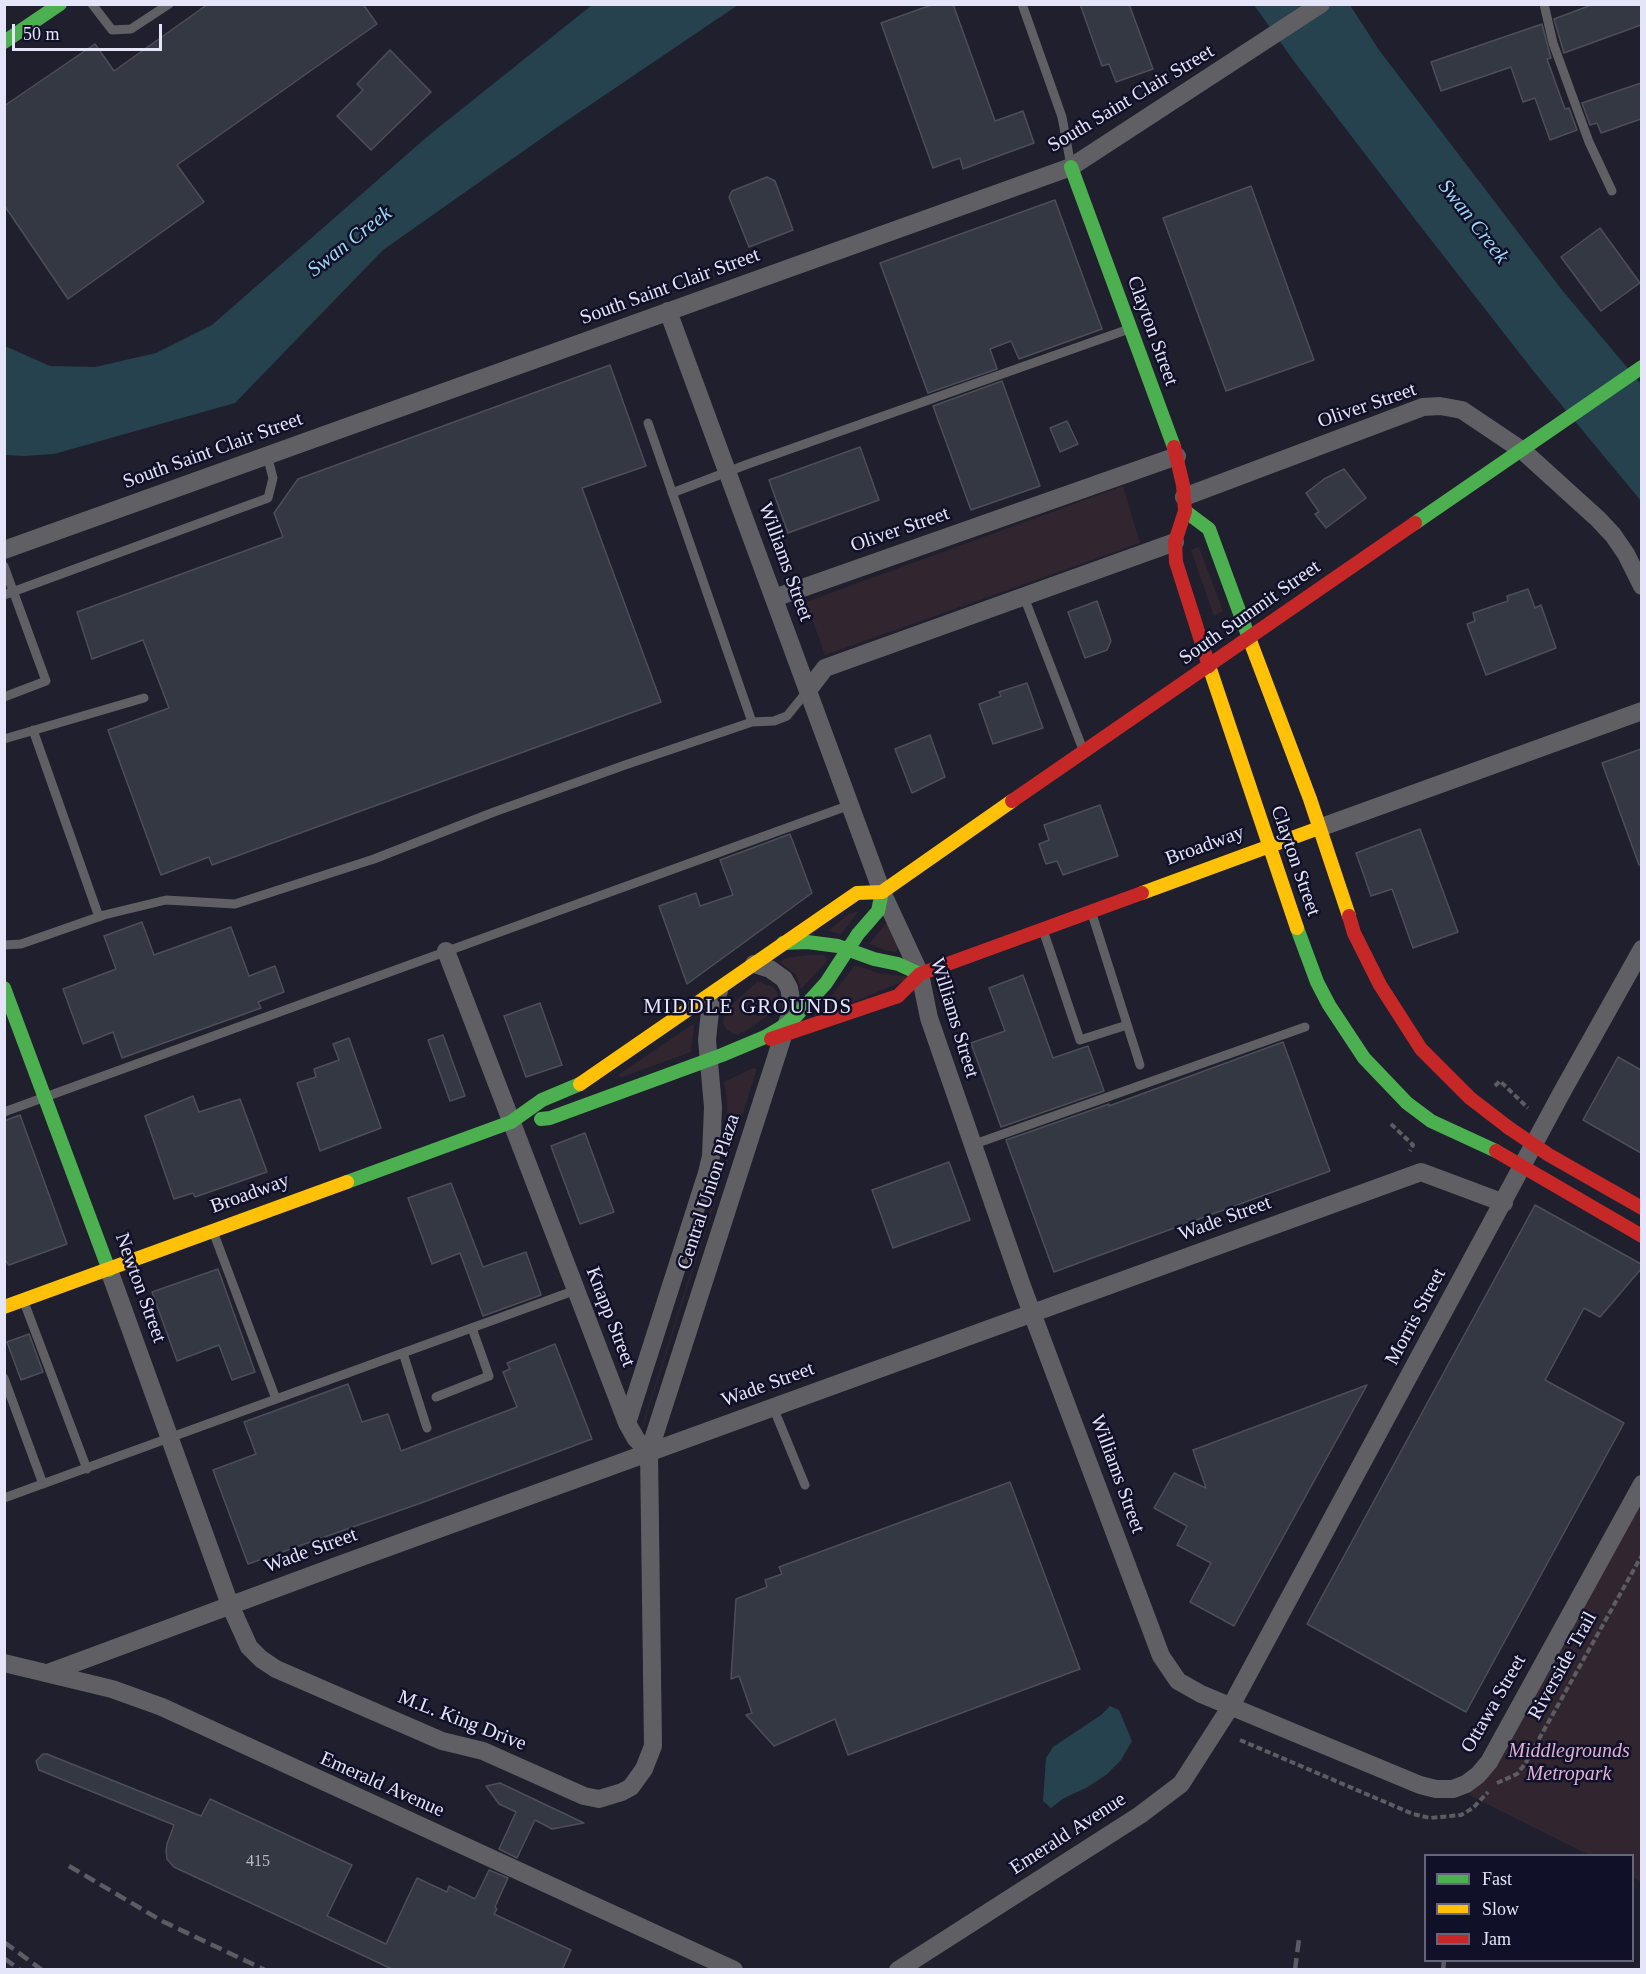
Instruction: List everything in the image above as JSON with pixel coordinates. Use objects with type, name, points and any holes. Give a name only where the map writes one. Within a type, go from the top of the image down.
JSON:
[{"type":"main road","points":[[4,42],[60,4]]},
{"type":"main road","name":"Clayton Street","points":[[1071,166],[1178,456],[1184,504],[1175,542],[1176,562],[1268,847],[1317,982],[1343,1028],[1364,1058],[1407,1103],[1431,1121],[1496,1151],[1641,1236]]},
{"type":"main road","name":"South Summit Street","points":[[783,943],[857,893],[882,892],[1641,367]]},
{"type":"main road","name":"Clayton Street","points":[[1184,504],[1209,529],[1319,828],[1354,933],[1380,985],[1400,1017],[1421,1049],[1470,1098],[1549,1155],[1641,1208]]},
{"type":"main road","name":"Broadway","points":[[786,1029],[898,996],[920,974],[1319,828]]},
{"type":"main road","name":"South Summit Street","points":[[715,1058],[786,1029],[826,983],[867,921],[878,911],[882,892]]},
{"type":"main road","points":[[783,943],[828,944],[898,964],[920,974]]},
{"type":"main road","name":"Broadway","points":[[511,1122],[542,1100],[581,1083],[783,943]]},
{"type":"main road","name":"Newton Street","points":[[4,988],[109,1270]]},
{"type":"main road","name":"Broadway","points":[[4,1308],[511,1122],[550,1118],[715,1058]]},
{"type":"street","name":"South Saint Clair Street","points":[[4,550],[1071,166],[1321,4]]},
{"type":"street","name":"Williams Street","points":[[668,311],[882,892],[920,974],[925,1006],[972,1145],[1161,1656],[1178,1681],[1201,1694],[1231,1706]]},
{"type":"street","name":"Oliver Street","points":[[1184,504],[1423,407],[1440,406],[1462,410],[1523,450],[1598,519],[1612,535],[1626,555],[1641,586]]},
{"type":"street","name":"Oliver Street","points":[[774,598],[1178,456]]},
{"type":"street","points":[[809,689],[825,668],[1175,542]]},
{"type":"street","name":"Broadway","points":[[1319,828],[1641,711]]},
{"type":"street","name":"Morris Street","points":[[1231,1706],[1641,949]]},
{"type":"street","name":"Knapp Street","points":[[446,951],[627,1423],[636,1439],[650,1452]]},
{"type":"street","name":"Central Union Plaza","points":[[650,1452],[786,1029],[791,999],[789,988],[784,979],[770,969],[754,964]]},
{"type":"street","name":"Central Union Plaza","points":[[627,1423],[709,1164],[714,1124],[715,1058],[707,1040],[710,1011],[720,987]]},
{"type":"street","name":"Wade Street","points":[[48,1673],[1421,1172],[1503,1203]]},
{"type":"street","name":"Newton Street","points":[[109,1270],[230,1605]]},
{"type":"street","name":"M.L. King Drive","points":[[230,1605],[249,1647],[276,1669],[442,1742],[483,1751],[584,1796],[599,1799],[611,1797],[631,1787],[638,1779],[645,1769],[653,1746],[650,1452]]},
{"type":"street","name":"Ottawa Street","points":[[1231,1706],[1420,1785],[1436,1789],[1453,1789],[1466,1784],[1489,1762],[1641,1484]]},
{"type":"street","name":"Emerald Avenue","points":[[4,1663],[112,1689],[162,1707],[734,1970]]},
{"type":"street","name":"Emerald Avenue","points":[[898,1970],[1161,1800],[1181,1784],[1231,1706]]},
{"type":"lane","points":[[92,4],[112,30],[130,29],[169,4]]},
{"type":"lane","points":[[1022,4],[1062,117],[1071,166]]},
{"type":"lane","points":[[1544,4],[1553,43],[1589,142],[1612,191]]},
{"type":"lane","points":[[672,493],[727,471],[1131,328]]},
{"type":"lane","points":[[648,423],[752,722]]},
{"type":"lane","points":[[9,593],[268,498],[273,478],[267,455]]},
{"type":"lane","points":[[4,566],[9,593],[46,681],[4,697]]},
{"type":"lane","points":[[1023,597],[1084,752]]},
{"type":"lane","points":[[4,945],[21,944],[99,917],[166,900],[235,904],[374,859],[494,812],[752,722],[774,721],[787,716],[809,689]]},
{"type":"lane","points":[[4,739],[144,698]]},
{"type":"lane","points":[[33,730],[99,917]]},
{"type":"lane","points":[[4,1112],[850,805]]},
{"type":"lane","points":[[1091,912],[1140,1065]]},
{"type":"lane","points":[[1043,929],[1080,1040],[1127,1025]]},
{"type":"lane","points":[[972,1145],[1305,1027]]},
{"type":"lane","points":[[213,1231],[276,1399]]},
{"type":"lane","points":[[4,1498],[576,1290]]},
{"type":"lane","points":[[23,1300],[87,1469]]},
{"type":"lane","points":[[436,1397],[489,1376],[472,1328]]},
{"type":"lane","points":[[403,1353],[427,1428]]},
{"type":"lane","points":[[4,1378],[44,1484]]},
{"type":"lane","points":[[773,1407],[805,1485]]},
{"type":"path","points":[[1494,1087],[1500,1081],[1528,1108]]},
{"type":"path","points":[[1410,1151],[1413,1145]]},
{"type":"path","name":"Riverside Trail","points":[[1240,1740],[1413,1814],[1430,1818],[1461,1815],[1473,1808],[1498,1783],[1517,1774],[1525,1764],[1641,1554]]},
{"type":"green space","points":[[1123,486],[1140,543],[825,655],[806,602]]},
{"type":"green space","points":[[1199,547],[1223,611],[1214,616],[1191,550]]},
{"type":"green space","points":[[859,911],[841,934],[828,931],[849,914]]},
{"type":"green space","points":[[888,921],[899,946],[896,952],[869,944]]},
{"type":"green space","points":[[823,955],[828,960],[801,989],[796,975],[780,962],[786,958]]},
{"type":"green space","points":[[855,965],[881,974],[906,976],[909,979],[827,1013],[822,1008]]},
{"type":"green space","points":[[758,981],[773,987],[781,1006],[747,1030],[733,1034],[726,1029],[723,1022],[725,1013]]},
{"type":"green space","points":[[693,1024],[691,1052],[622,1077],[618,1075]]},
{"type":"green space","points":[[753,1068],[757,1069],[638,1439],[723,1170],[728,1131],[724,1082]]},
{"type":"green space","name":"Middlegrounds Metropark","points":[[1641,1481],[1641,1882],[1634,1878],[1634,1854],[1587,1854],[1469,1795]]},
{"type":"water","name":"Swan Creek","points":[[592,5],[738,5],[559,126],[383,250],[235,403],[54,454],[5,455],[5,346],[50,366],[95,367],[156,353],[212,325],[428,136]]},
{"type":"water","name":"Swan Creek","points":[[1254,5],[1350,5],[1379,50],[1562,290],[1641,384],[1641,501],[1535,373],[1421,227],[1293,60]]},
{"type":"water","points":[[1110,1706],[1119,1710],[1132,1741],[1121,1760],[1106,1775],[1064,1798],[1051,1808],[1043,1801],[1046,1758],[1053,1747],[1101,1715]]},
{"type":"building","points":[[208,4],[363,4],[377,24],[177,165],[204,202],[68,299],[4,205],[4,106],[95,44],[114,71]]},
{"type":"building","points":[[934,4],[953,4],[995,121],[1023,111],[1034,143],[963,169],[960,158],[933,168],[881,23]]},
{"type":"building","points":[[1080,4],[1129,4],[1153,69],[1116,82],[1109,64],[1102,66]]},
{"type":"building","points":[[1594,4],[1641,4],[1641,25],[1564,53],[1554,19]]},
{"type":"building","points":[[1542,24],[1551,58],[1547,59],[1565,109],[1569,108],[1577,130],[1550,140],[1535,98],[1523,102],[1511,67],[1441,91],[1431,62]]},
{"type":"building","points":[[390,50],[431,92],[371,150],[337,116],[363,90],[357,84]]},
{"type":"building","points":[[1641,83],[1641,119],[1601,133],[1597,123],[1590,125],[1582,103]]},
{"type":"building","points":[[767,177],[775,181],[793,230],[749,247],[729,197],[732,191]]},
{"type":"building","points":[[1251,186],[1314,360],[1226,391],[1163,218]]},
{"type":"building","points":[[1055,200],[1102,329],[1019,359],[1011,341],[990,349],[997,369],[928,393],[880,263]]},
{"type":"building","points":[[1600,228],[1640,283],[1601,311],[1561,257]]},
{"type":"building","points":[[610,365],[646,466],[582,488],[661,702],[212,865],[209,857],[161,875],[108,730],[169,708],[143,640],[92,659],[77,612],[283,537],[274,513],[298,479]]},
{"type":"building","points":[[1002,381],[1040,486],[971,510],[933,406]]},
{"type":"building","points":[[1067,421],[1078,444],[1060,452],[1050,428]]},
{"type":"building","points":[[860,447],[879,500],[788,533],[769,480]]},
{"type":"building","points":[[1344,469],[1366,498],[1326,528],[1315,514],[1319,512],[1306,493],[1324,479]]},
{"type":"building","points":[[1528,589],[1535,608],[1541,605],[1556,648],[1486,675],[1467,624],[1475,621],[1473,613],[1508,601],[1507,596]]},
{"type":"building","points":[[1097,601],[1111,641],[1107,650],[1085,658],[1068,612]]},
{"type":"building","points":[[1027,683],[1043,728],[993,744],[979,704],[1001,696],[999,692]]},
{"type":"building","points":[[930,735],[945,777],[912,793],[895,749]]},
{"type":"building","points":[[1641,749],[1641,865],[1639,865],[1602,763]]},
{"type":"building","points":[[1100,805],[1118,856],[1063,875],[1057,861],[1046,864],[1039,844],[1049,840],[1044,825]]},
{"type":"building","points":[[1420,829],[1458,932],[1413,948],[1392,889],[1371,896],[1356,853]]},
{"type":"building","points":[[790,834],[812,893],[687,984],[659,906],[696,893],[700,906],[733,895],[720,860]]},
{"type":"building","points":[[142,922],[154,955],[231,927],[249,976],[275,966],[284,992],[258,1002],[261,1008],[122,1058],[113,1032],[83,1044],[63,989],[116,969],[104,936]]},
{"type":"building","points":[[1023,975],[1053,1058],[1088,1046],[1104,1091],[1001,1127],[971,1043],[1005,1031],[989,988]]},
{"type":"building","points":[[540,1003],[562,1065],[526,1077],[504,1016]]},
{"type":"building","points":[[443,1035],[465,1096],[450,1101],[428,1040]]},
{"type":"building","points":[[349,1038],[381,1128],[320,1151],[297,1083],[316,1077],[314,1069],[339,1060],[333,1044]]},
{"type":"building","points":[[1283,1042],[1330,1171],[1054,1272],[1006,1140],[1109,1104],[1109,1106]]},
{"type":"building","points":[[1618,1057],[1641,1070],[1641,1153],[1583,1120]]},
{"type":"building","points":[[193,1096],[199,1112],[240,1099],[267,1172],[195,1197],[193,1193],[174,1199],[145,1116]]},
{"type":"building","points":[[20,1115],[67,1244],[9,1265],[4,1259],[4,1121]]},
{"type":"building","points":[[585,1133],[614,1212],[580,1224],[551,1146]]},
{"type":"building","points":[[949,1162],[970,1220],[893,1248],[872,1190]]},
{"type":"building","points":[[451,1183],[483,1267],[526,1252],[541,1295],[483,1316],[460,1253],[432,1264],[408,1198]]},
{"type":"building","points":[[1535,1205],[1641,1264],[1641,1269],[1600,1317],[1584,1308],[1545,1380],[1624,1423],[1466,1712],[1307,1624]]},
{"type":"building","points":[[218,1269],[255,1372],[232,1380],[219,1345],[177,1361],[152,1292]]},
{"type":"building","points":[[29,1334],[43,1372],[21,1380],[7,1342]]},
{"type":"building","points":[[555,1344],[592,1439],[248,1564],[213,1470],[256,1454],[244,1422],[348,1384],[362,1422],[388,1414],[401,1451],[517,1407],[503,1372],[510,1369],[507,1363]]},
{"type":"building","points":[[1367,1385],[1234,1626],[1190,1602],[1211,1563],[1177,1545],[1187,1526],[1154,1508],[1174,1473],[1206,1488],[1193,1450]]},
{"type":"building","points":[[1010,1482],[1080,1669],[848,1755],[835,1719],[774,1746],[746,1715],[752,1713],[739,1676],[731,1679],[736,1599],[767,1587],[765,1580],[782,1574],[779,1567]]},
{"type":"building","points":[[43,1754],[201,1816],[210,1799],[352,1865],[327,1916],[386,1944],[417,1878],[447,1892],[449,1886],[475,1899],[489,1870],[508,1878],[494,1914],[571,1950],[562,1970],[394,1970],[174,1867],[167,1859],[166,1851],[174,1825],[39,1770],[36,1761]]},
{"type":"building","points":[[500,1783],[584,1823],[552,1829],[535,1820],[517,1858],[499,1849],[516,1812],[499,1804],[486,1786]]},
{"type":"railway","points":[[69,1866],[162,1921],[265,1970]]},
{"type":"railway","points":[[1295,1970],[1299,1939]]},
{"type":"railway","points":[[4,1942],[42,1970]]},
{"type":"railway","points":[[4,1958],[20,1970]]},
{"type":"railway","points":[[1443,1970],[1444,1962]]},
{"type":"traffic: fast","points":[[4,42],[60,4]]},
{"type":"traffic: fast","points":[[1071,167],[1174,447]]},
{"type":"traffic: fast","points":[[1415,523],[1642,367]]},
{"type":"traffic: fast","points":[[1185,511],[1209,529],[1249,638]]},
{"type":"traffic: fast","points":[[541,1119],[550,1118],[722,1055],[765,1037],[782,1027],[796,1016],[826,983],[858,934],[878,911],[882,892]]},
{"type":"traffic: fast","points":[[1297,928],[1317,982],[1329,1005],[1364,1058],[1407,1103],[1431,1121],[1496,1151]]},
{"type":"traffic: fast","points":[[783,943],[807,942],[838,946],[874,959],[898,964],[920,974]]},
{"type":"traffic: fast","points":[[4,988],[109,1270]]},
{"type":"traffic: fast","points":[[347,1182],[511,1122],[542,1100],[580,1084]]},
{"type":"traffic: slow","points":[[1249,638],[1310,799],[1349,916]]},
{"type":"traffic: slow","points":[[1209,666],[1297,928]]},
{"type":"traffic: slow","points":[[580,1084],[857,893],[882,892],[1012,801]]},
{"type":"traffic: slow","points":[[1142,893],[1319,828]]},
{"type":"traffic: slow","points":[[4,1307],[347,1182]]},
{"type":"traffic: jam","points":[[1174,447],[1183,485],[1185,511],[1175,542],[1176,562],[1209,666]]},
{"type":"traffic: jam","points":[[1012,801],[1415,523]]},
{"type":"traffic: jam","points":[[771,1039],[898,996],[920,974],[1142,893]]},
{"type":"traffic: jam","points":[[1349,916],[1354,933],[1380,985],[1421,1049],[1470,1098],[1509,1128]]},
{"type":"traffic: jam","points":[[1509,1128],[1549,1155],[1642,1208]]},
{"type":"traffic: jam","points":[[1496,1151],[1642,1236]]},
{"type":"district","name":"MIDDLE GROUNDS","points":[[748,1007]]}]
